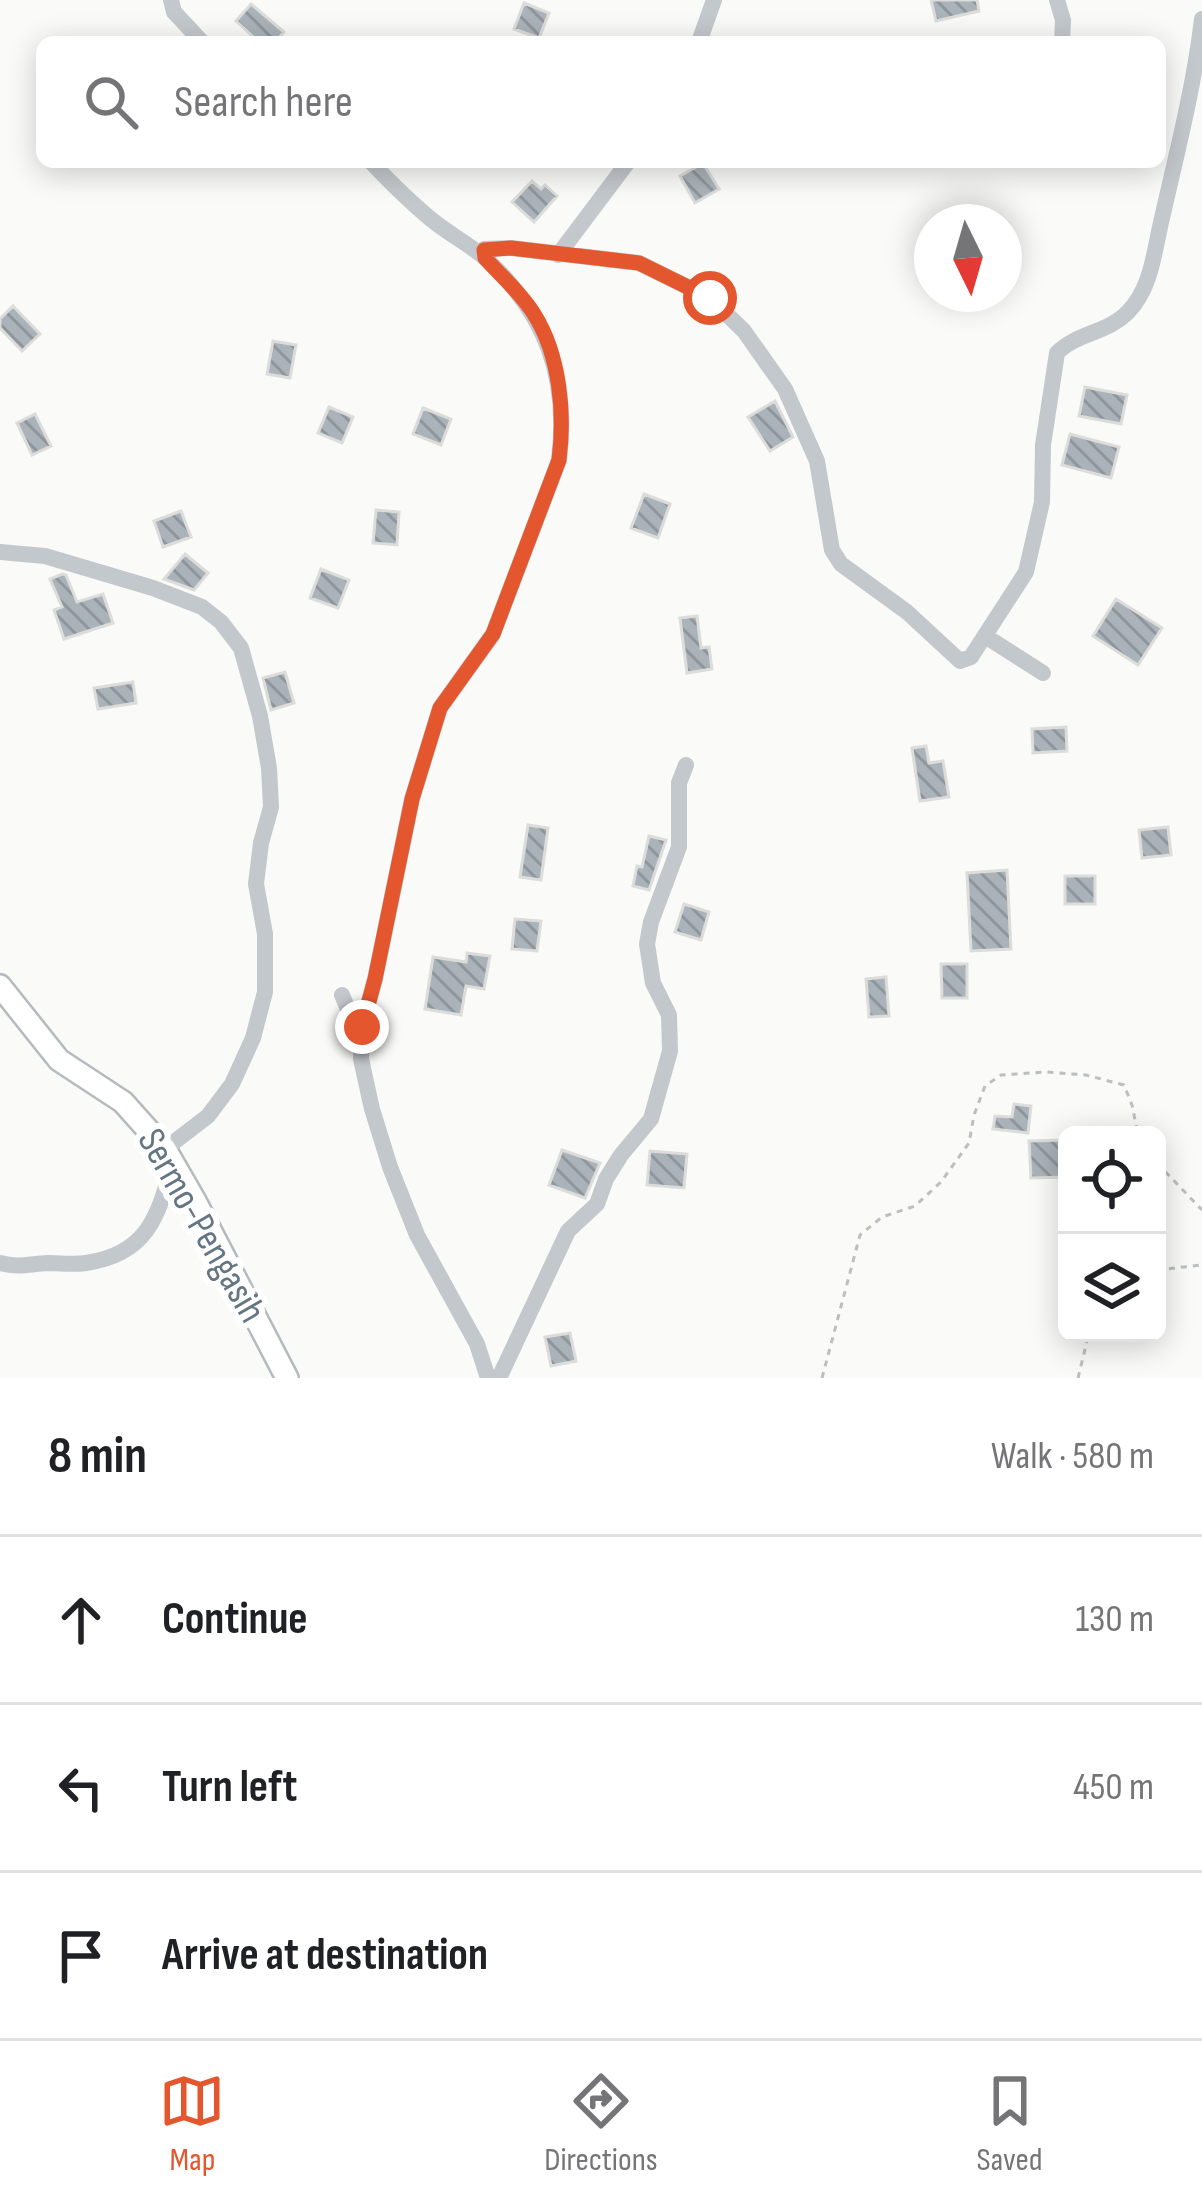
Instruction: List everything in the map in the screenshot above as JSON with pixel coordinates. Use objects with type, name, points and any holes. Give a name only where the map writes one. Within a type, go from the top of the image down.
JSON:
[{"type":"main road","name":"Sermo-Pengasih","points":[[0,986],[59,1060],[124,1102],[169,1156],[287,1378]]},
{"type":"street","points":[[171,0],[174,13],[196,36]]},
{"type":"street","points":[[700,36],[714,0]]},
{"type":"street","points":[[1057,0],[1062,36]]},
{"type":"street","points":[[485,258],[484,249],[493,248],[639,263],[710,298],[744,331],[785,389],[817,461],[832,550],[841,564],[885,594],[960,661],[970,658],[1026,572],[1042,502],[1043,445],[1058,353],[1126,315],[1148,284],[1182,141],[1202,19]]},
{"type":"street","points":[[376,168],[436,223],[485,258],[532,310],[554,362],[560,409],[559,460],[493,634],[440,708],[412,799],[362,1027],[361,1059],[390,1166],[417,1234],[477,1345],[488,1378]]},
{"type":"street","points":[[558,255],[622,168]]},
{"type":"street","points":[[0,552],[45,556],[153,588],[202,607],[221,622],[241,648],[248,671],[269,768],[271,807],[256,884],[265,934],[265,992],[253,1038],[232,1084],[169,1156],[152,1225],[125,1252],[85,1263],[15,1268],[0,1263]]},
{"type":"street","points":[[985,635],[1043,673]]},
{"type":"street","points":[[500,1378],[568,1231],[597,1204],[621,1155],[650,1120],[670,1051],[669,1015],[653,983],[647,944],[679,847],[679,783],[686,765]]},
{"type":"street","points":[[342,995],[362,1027]]},
{"type":"path","points":[[822,1378],[860,1234],[882,1217],[915,1206],[941,1183],[969,1143],[985,1086],[1000,1075],[1046,1072],[1086,1075],[1124,1085],[1136,1126]]},
{"type":"path","points":[[1166,1172],[1202,1210]]},
{"type":"path","points":[[1166,1269],[1202,1264]]},
{"type":"path","points":[[1078,1378],[1087,1342]]},
{"type":"building","points":[[931,0],[977,0],[979,11],[936,21]]},
{"type":"building","points":[[524,3],[549,13],[540,36],[514,29]]},
{"type":"building","points":[[251,4],[284,32],[252,36],[236,21]]},
{"type":"building","points":[[706,168],[719,189],[695,203],[680,176]]},
{"type":"building","points":[[532,181],[557,196],[534,222],[512,202]]},
{"type":"building","points":[[13,306],[40,334],[22,351],[0,328],[0,319]]},
{"type":"building","points":[[273,341],[296,345],[290,378],[267,374]]},
{"type":"building","points":[[1085,387],[1127,395],[1121,424],[1079,416]]},
{"type":"building","points":[[775,401],[793,437],[770,451],[748,417]]},
{"type":"building","points":[[329,407],[353,417],[342,443],[318,433]]},
{"type":"building","points":[[423,408],[451,419],[441,445],[413,434]]},
{"type":"building","points":[[35,414],[51,446],[32,455],[17,423]]},
{"type":"building","points":[[1070,434],[1119,447],[1111,478],[1062,465]]},
{"type":"building","points":[[644,494],[670,504],[658,538],[631,528]]},
{"type":"building","points":[[376,510],[399,512],[397,545],[373,543]]},
{"type":"building","points":[[181,511],[191,537],[163,547],[154,521]]},
{"type":"building","points":[[185,554],[208,573],[194,590],[164,579]]},
{"type":"building","points":[[321,569],[349,580],[338,608],[310,598]]},
{"type":"building","points":[[62,574],[77,602],[103,594],[113,623],[64,639],[54,610],[62,607],[50,579]]},
{"type":"building","points":[[1116,599],[1162,628],[1138,665],[1093,636]]},
{"type":"building","points":[[697,616],[701,648],[709,647],[712,669],[687,673],[680,618]]},
{"type":"building","points":[[285,672],[294,703],[271,710],[263,678]]},
{"type":"building","points":[[133,682],[136,703],[98,709],[94,688]]},
{"type":"building","points":[[1066,727],[1067,751],[1033,753],[1032,729]]},
{"type":"building","points":[[926,746],[929,763],[943,761],[949,797],[920,801],[912,748]]},
{"type":"building","points":[[528,825],[548,828],[541,880],[520,877]]},
{"type":"building","points":[[1168,827],[1171,855],[1142,858],[1139,830]]},
{"type":"building","points":[[649,836],[666,840],[649,890],[633,886]]},
{"type":"building","points":[[1007,870],[1011,949],[971,951],[967,873]]},
{"type":"building","points":[[1065,876],[1095,876],[1095,904],[1065,904]]},
{"type":"building","points":[[684,904],[709,912],[701,940],[675,932]]},
{"type":"building","points":[[515,919],[541,921],[537,951],[512,949]]},
{"type":"building","points":[[467,953],[490,956],[484,989],[466,986],[461,1015],[425,1009],[433,957],[466,962]]},
{"type":"building","points":[[941,964],[967,964],[967,998],[942,998]]},
{"type":"building","points":[[886,977],[889,1016],[869,1017],[866,979]]},
{"type":"building","points":[[1014,1104],[1031,1106],[1028,1133],[993,1129],[995,1116],[1012,1117]]},
{"type":"building","points":[[1058,1140],[1058,1177],[1031,1178],[1029,1141]]},
{"type":"building","points":[[562,1150],[600,1163],[585,1198],[549,1185]]},
{"type":"building","points":[[650,1151],[687,1154],[684,1188],[647,1185]]},
{"type":"building","points":[[570,1333],[576,1361],[551,1366],[545,1337]]},
{"type":"route","points":[[362,1027],[412,799],[440,708],[493,634],[559,460],[562,432],[554,362],[544,332],[532,310],[485,258],[484,249],[639,263],[710,298]]}]
